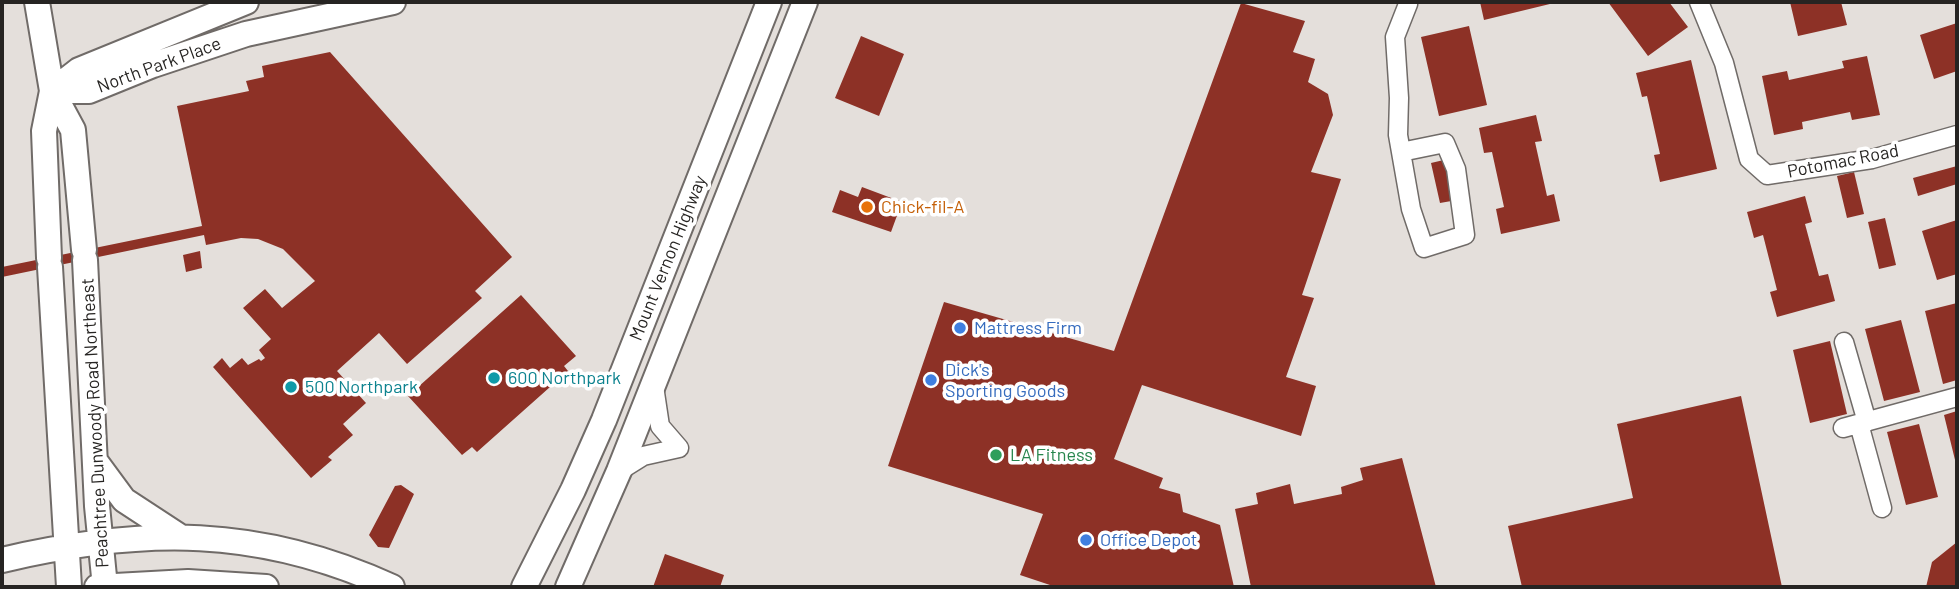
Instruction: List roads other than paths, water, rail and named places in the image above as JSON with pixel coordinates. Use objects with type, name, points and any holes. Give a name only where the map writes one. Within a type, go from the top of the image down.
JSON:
[{"type":"street","name":"Peachtree Dunwoody Road Northeast","points":[[37,2],[52,91],[73,130],[84,255],[102,587]]},
{"type":"street","name":"North Park Place","points":[[52,91],[79,70],[246,2]]},
{"type":"street","name":"North Park Place","points":[[52,91],[89,91],[216,43],[281,25],[393,2]]},
{"type":"street","name":"Mount Vernon Highway","points":[[523,585],[604,420],[769,2]]},
{"type":"street","name":"Mount Vernon Highway","points":[[568,587],[619,471],[804,2]]},
{"type":"street","points":[[1401,152],[1445,143],[1456,169],[1465,235],[1424,248],[1411,209],[1398,135],[1399,97],[1395,37],[1406,2]]},
{"type":"street","name":"Potomac Road","points":[[1699,2],[1724,63],[1749,159],[1767,175],[1872,159],[1957,135]]},
{"type":"street","name":"Peachtree Dunwoody Road Northeast","points":[[52,91],[44,131],[49,262],[69,587]]},
{"type":"street","points":[[1843,342],[1856,425],[1882,508]]},
{"type":"street","points":[[619,471],[643,456],[679,448],[660,426],[653,383]]},
{"type":"street","points":[[1856,425],[1957,397]]},
{"type":"street","points":[[96,462],[124,500],[180,537]]},
{"type":"street","points":[[2,560],[101,541],[180,537],[270,545],[348,568],[392,587]]},
{"type":"street","points":[[102,587],[265,587]]},
{"type":"place","name":"Chick-fil-A","points":[[867,207]]},
{"type":"place","name":"Mattress Firm","points":[[960,328]]},
{"type":"place","name":"600 Northpark","points":[[494,378]]},
{"type":"place","name":"Dick's Sporting Goods","points":[[931,380]]},
{"type":"place","name":"500 Northpark","points":[[291,387]]},
{"type":"place","name":"LA Fitness","points":[[996,455]]},
{"type":"place","name":"Office Depot","points":[[1086,540]]}]
